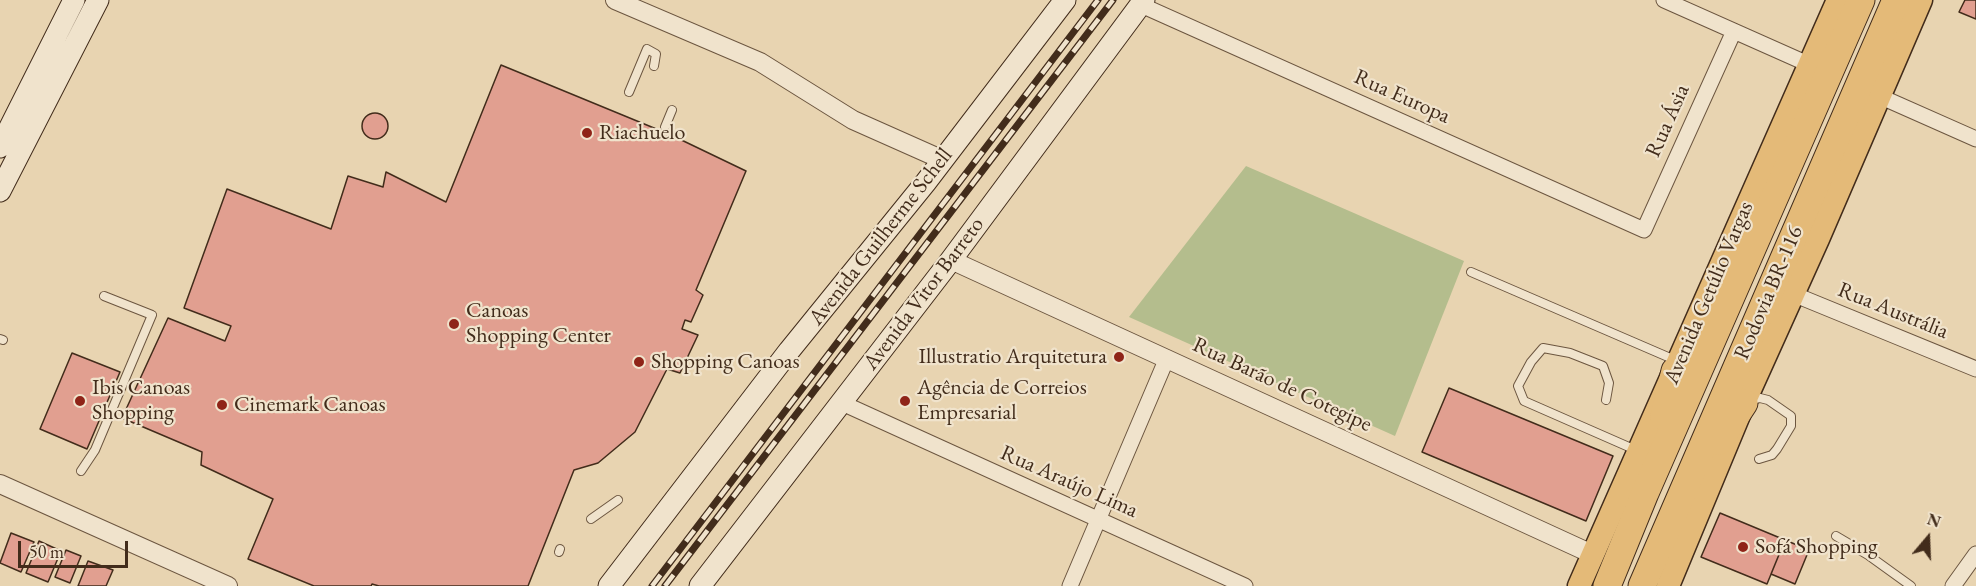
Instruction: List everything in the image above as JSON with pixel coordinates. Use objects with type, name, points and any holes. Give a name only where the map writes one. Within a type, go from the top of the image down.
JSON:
[{"type":"highway","name":"Rodovia BR-116","points":[[1607,586],[1645,493],[1861,0]]},
{"type":"highway","name":"Rodovia BR-116","points":[[1642,586],[1896,0]]},
{"type":"highway","points":[[1645,493],[1677,367]]},
{"type":"highway","points":[[1677,505],[1743,403]]},
{"type":"main road","points":[[0,147],[74,0]]},
{"type":"main road","points":[[0,191],[98,0]]},
{"type":"main road","name":"Avenida Guilherme Schell","points":[[609,586],[789,351],[943,160],[1065,0]]},
{"type":"main road","name":"Avenida Getúlio Vargas","points":[[1579,586],[1838,0]]},
{"type":"main road","points":[[1669,586],[1743,403],[1921,0]]},
{"type":"main road","name":"Avenida Vitor Barreto","points":[[700,586],[951,260],[1142,2]]},
{"type":"street","points":[[615,0],[760,62],[853,120],[943,160]]},
{"type":"street","points":[[1665,0],[1808,64]]},
{"type":"street","name":"Rua Europa","points":[[1142,2],[1644,230]]},
{"type":"street","name":"Rua Ásia","points":[[1644,230],[1734,31]]},
{"type":"street","points":[[1879,96],[1976,139]]},
{"type":"street","name":"Rua Barão de Cotegipe","points":[[951,260],[1592,554]]},
{"type":"street","name":"Rua Austrália","points":[[1792,294],[1976,369]]},
{"type":"street","points":[[1070,586],[1167,358]]},
{"type":"street","name":"Rua Araújo Lima","points":[[842,403],[1245,586]]},
{"type":"street","points":[[0,483],[228,586]]},
{"type":"street","points":[[1953,586],[1976,554]]},
{"type":"lane","points":[[629,92],[647,49],[656,54],[654,66]]},
{"type":"lane","points":[[665,128],[672,110]]},
{"type":"lane","points":[[1471,272],[1677,367]]},
{"type":"lane","points":[[81,471],[95,450],[152,315],[104,296]]},
{"type":"lane","points":[[1606,400],[1609,383],[1603,366],[1570,352],[1543,348],[1531,362],[1518,386],[1524,401],[1639,452]]},
{"type":"lane","points":[[1743,403],[1760,398],[1768,399],[1791,416],[1791,426],[1777,449],[1772,455],[1759,459]]},
{"type":"lane","points":[[591,519],[618,500]]},
{"type":"lane","points":[[1836,536],[1868,555],[1911,586]]},
{"type":"green space","points":[[1246,166],[1464,261],[1395,436],[1129,317]]},
{"type":"building","points":[[1965,0],[1976,0],[1976,19],[1959,12]]},
{"type":"building","name":"Canoas Shopping Center","points":[[501,65],[671,135],[746,171],[696,290],[703,295],[691,322],[685,320],[682,329],[698,335],[680,373],[667,369],[635,432],[598,463],[574,470],[528,586],[379,586],[372,584],[371,586],[314,586],[248,559],[273,499],[201,465],[202,452],[122,418],[168,318],[225,341],[231,326],[184,308],[227,189],[331,229],[348,176],[383,187],[386,172],[446,202]]},
{"type":"building","points":[[375,113],[384,117],[388,126],[384,135],[375,139],[366,135],[362,126],[366,117]]},
{"type":"building","name":"Ibis Canoas Shopping","points":[[72,353],[120,372],[87,449],[40,429]]},
{"type":"building","points":[[1449,388],[1613,456],[1586,521],[1422,452]]},
{"type":"building","points":[[1720,513],[1785,540],[1767,584],[1701,557]]},
{"type":"building","points":[[11,533],[34,542],[21,572],[0,563]]},
{"type":"building","points":[[1785,540],[1809,550],[1795,584],[1771,574]]},
{"type":"building","points":[[39,541],[61,551],[48,582],[26,573]]},
{"type":"building","points":[[66,550],[81,556],[70,583],[55,577]]},
{"type":"building","points":[[88,561],[113,570],[106,586],[78,586]]},
{"type":"railway","points":[[652,586],[1098,0]]},
{"type":"railway","points":[[665,586],[1113,0]]},
{"type":"place","name":"Riachuelo","points":[[587,133]]},
{"type":"place","name":"Canoas Shopping Center","points":[[454,324]]},
{"type":"place","name":"Illustratio Arquitetura","points":[[1119,357]]},
{"type":"place","name":"Shopping Canoas","points":[[639,362]]},
{"type":"place","name":"Ibis Canoas Shopping","points":[[80,401]]},
{"type":"place","name":"Agência de Correios Empresarial","points":[[905,401]]},
{"type":"place","name":"Cinemark Canoas","points":[[222,405]]},
{"type":"place","name":"Sofá Shopping","points":[[1743,547]]}]
